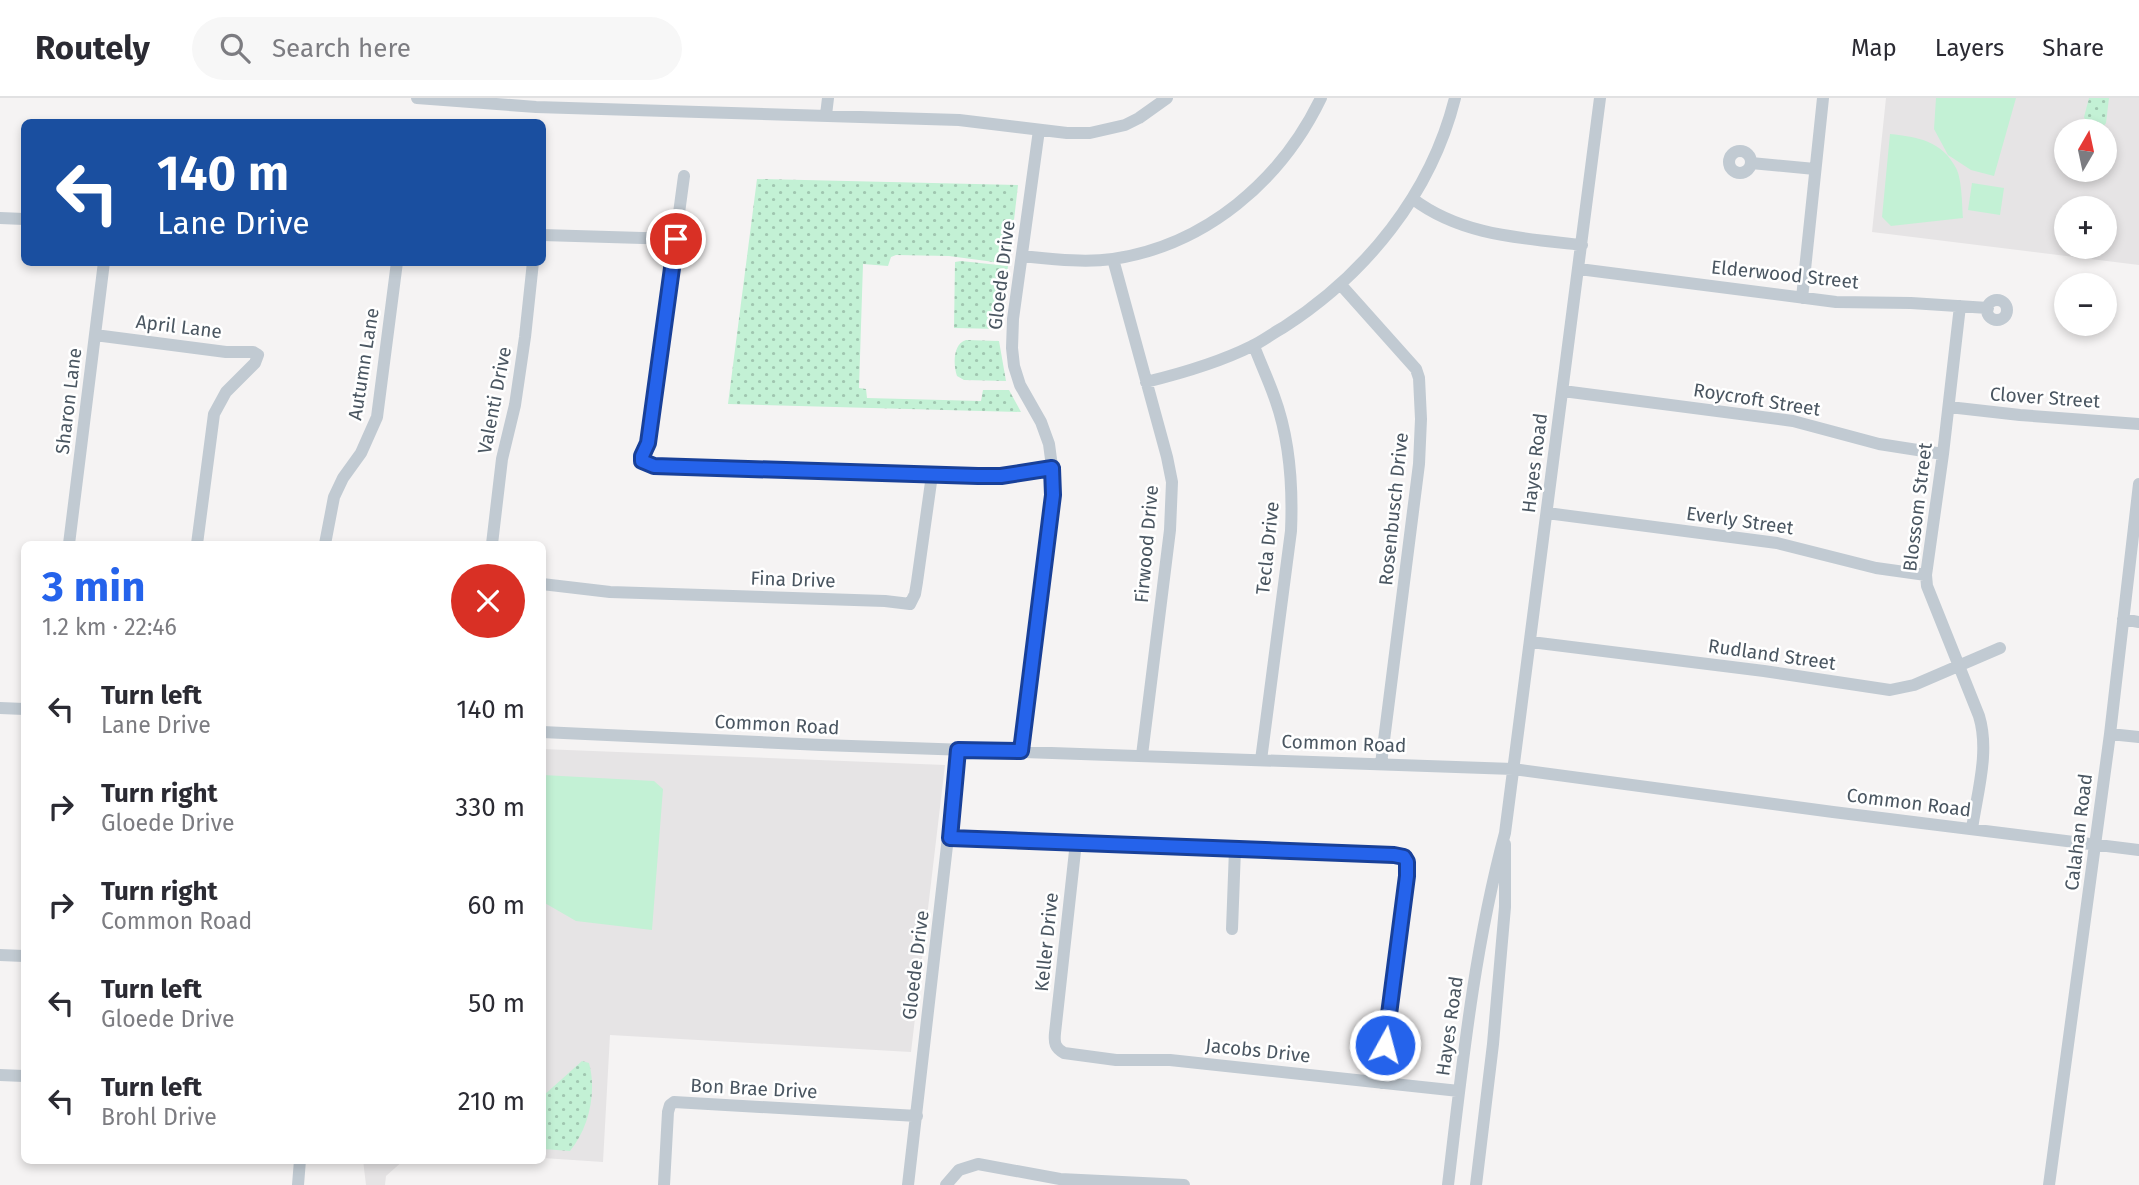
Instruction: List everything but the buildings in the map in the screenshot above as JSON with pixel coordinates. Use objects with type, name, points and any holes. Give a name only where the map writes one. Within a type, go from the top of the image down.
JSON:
[{"type":"street","points":[[419,98],[536,107],[596,103],[708,112],[959,120],[1090,134],[1139,118],[1167,98]]},
{"type":"street","points":[[708,112],[709,98]]},
{"type":"street","points":[[826,116],[828,98]]},
{"type":"street","points":[[1022,256],[1074,260],[1113,259],[1171,243],[1211,223],[1238,204],[1286,158],[1321,98]]},
{"type":"street","points":[[1146,382],[1190,371],[1254,346],[1341,285],[1374,250],[1413,199],[1441,140],[1455,98]]},
{"type":"street","name":"Hayes Road","points":[[1476,1185],[1500,967],[1506,891],[1505,833],[1600,98]]},
{"type":"street","points":[[1802,298],[1823,98]]},
{"type":"street","name":"Gloede Drive","points":[[1021,751],[1053,495],[1049,444],[1041,422],[1020,385],[1012,348],[1013,319],[1039,130]]},
{"type":"street","points":[[1751,163],[1815,169]]},
{"type":"street","points":[[684,176],[648,443],[642,461],[654,466],[932,475],[1001,476],[1052,468]]},
{"type":"street","points":[[1413,199],[1446,220],[1472,229],[1582,245]]},
{"type":"street","points":[[0,218],[21,219]]},
{"type":"street","points":[[546,235],[676,239]]},
{"type":"street","name":"Firwood Drive","points":[[1113,259],[1167,457],[1172,501],[1142,755]]},
{"type":"street","name":"Sharon Lane","points":[[69,541],[104,266]]},
{"type":"street","name":"Autumn Lane","points":[[326,541],[334,497],[343,478],[361,453],[377,417],[396,266]]},
{"type":"street","name":"Valenti Drive","points":[[492,541],[502,459],[515,405],[523,351],[533,266]]},
{"type":"street","name":"Elderwood Street","points":[[1579,269],[1836,302],[1988,308]]},
{"type":"street","name":"Rosenbusch Drive","points":[[1341,285],[1398,351],[1410,361],[1419,378],[1419,464],[1381,764]]},
{"type":"street","name":"Blossom Street","points":[[1960,306],[1926,575],[1927,586],[1979,716],[1983,734],[1972,829]]},
{"type":"street","name":"April Lane","points":[[95,335],[226,352],[253,352],[258,355],[255,363],[226,392],[214,414],[197,541]]},
{"type":"street","name":"Tecla Drive","points":[[1254,346],[1275,397],[1284,429],[1292,499],[1291,531],[1261,760]]},
{"type":"street","name":"Roycroft Street","points":[[1563,391],[1793,421],[1879,444],[1943,454]]},
{"type":"street","name":"Clover Street","points":[[1949,407],[2139,424]]},
{"type":"street","name":"Fina Drive","points":[[546,585],[610,593],[910,604],[915,594],[932,475]]},
{"type":"street","name":"Calahan Road","points":[[2049,1185],[2096,845],[2139,490]]},
{"type":"street","name":"Everly Street","points":[[1547,513],[1777,543],[1876,568],[1926,575]]},
{"type":"street","points":[[2123,620],[2139,622]]},
{"type":"street","name":"Rudland Street","points":[[1531,642],[1889,690],[1914,685],[2000,648]]},
{"type":"street","points":[[0,708],[21,709]]},
{"type":"street","name":"Common Road","points":[[546,732],[822,745],[1513,769],[2139,850]]},
{"type":"street","points":[[2110,734],[2139,737]]},
{"type":"street","name":"Gloede Drive","points":[[908,1185],[950,838],[958,750]]},
{"type":"street","name":"Hayes Road","points":[[1448,1185],[1477,964],[1495,869],[1505,833]]},
{"type":"street","points":[[950,838],[1404,857],[1407,862],[1407,876],[1381,1083]]},
{"type":"street","name":"Keller Drive","points":[[1056,1046],[1055,1033],[1076,842]]},
{"type":"street","points":[[1232,929],[1235,849]]},
{"type":"street","points":[[0,955],[21,956]]},
{"type":"street","points":[[1477,964],[1500,967]]},
{"type":"street","name":"Jacobs Drive","points":[[1056,1046],[1064,1053],[1096,1058],[1170,1060],[1459,1091]]},
{"type":"street","points":[[0,1075],[21,1076]]},
{"type":"street","name":"Bon Brae Drive","points":[[664,1185],[668,1112],[674,1102],[917,1116]]},
{"type":"street","points":[[298,1185],[300,1164]]},
{"type":"street","points":[[946,1185],[959,1170],[978,1164],[1060,1179],[1184,1185]]},
{"type":"shaded area","points":[[1886,98],[2139,98],[2139,265],[2090,259],[2117,259],[2117,196],[2054,196],[2054,254],[1872,232]]},
{"type":"shaded area","points":[[546,749],[945,765],[911,1052],[610,1035],[603,1162],[546,1158]]},
{"type":"shaded area","points":[[363,1164],[400,1164],[386,1176],[385,1185],[366,1185]]},
{"type":"green space","points":[[1936,98],[2016,98],[1994,176],[1971,170],[1948,155],[1934,129]]},
{"type":"green space","points":[[2089,98],[2109,98],[2106,119],[2084,117]]},
{"type":"green space","points":[[1890,134],[1928,142],[1944,152],[1956,168],[1963,218],[1891,226],[1882,217]]},
{"type":"green space","points":[[757,179],[1018,185],[1009,264],[949,256],[896,255],[891,257],[888,266],[863,264],[859,388],[866,389],[867,398],[981,401],[983,390],[1009,390],[1021,412],[728,404]]},
{"type":"green space","points":[[1972,183],[2004,188],[2000,215],[1968,210]]},
{"type":"green space","points":[[955,262],[1008,266],[1000,329],[954,328]]},
{"type":"green space","points":[[966,340],[999,341],[1006,381],[964,380],[957,376],[956,350]]},
{"type":"green space","points":[[546,775],[654,781],[663,789],[652,930],[576,921],[546,904]]},
{"type":"green space","points":[[582,1061],[589,1063],[592,1086],[590,1109],[582,1132],[570,1151],[546,1149],[546,1093]]},
{"type":"route","points":[[676,239],[648,443],[642,456],[642,461],[646,464],[978,476],[1001,476],[1052,468],[1053,495],[1021,751],[958,750],[950,838],[1404,857],[1408,869],[1385,1045]]}]
